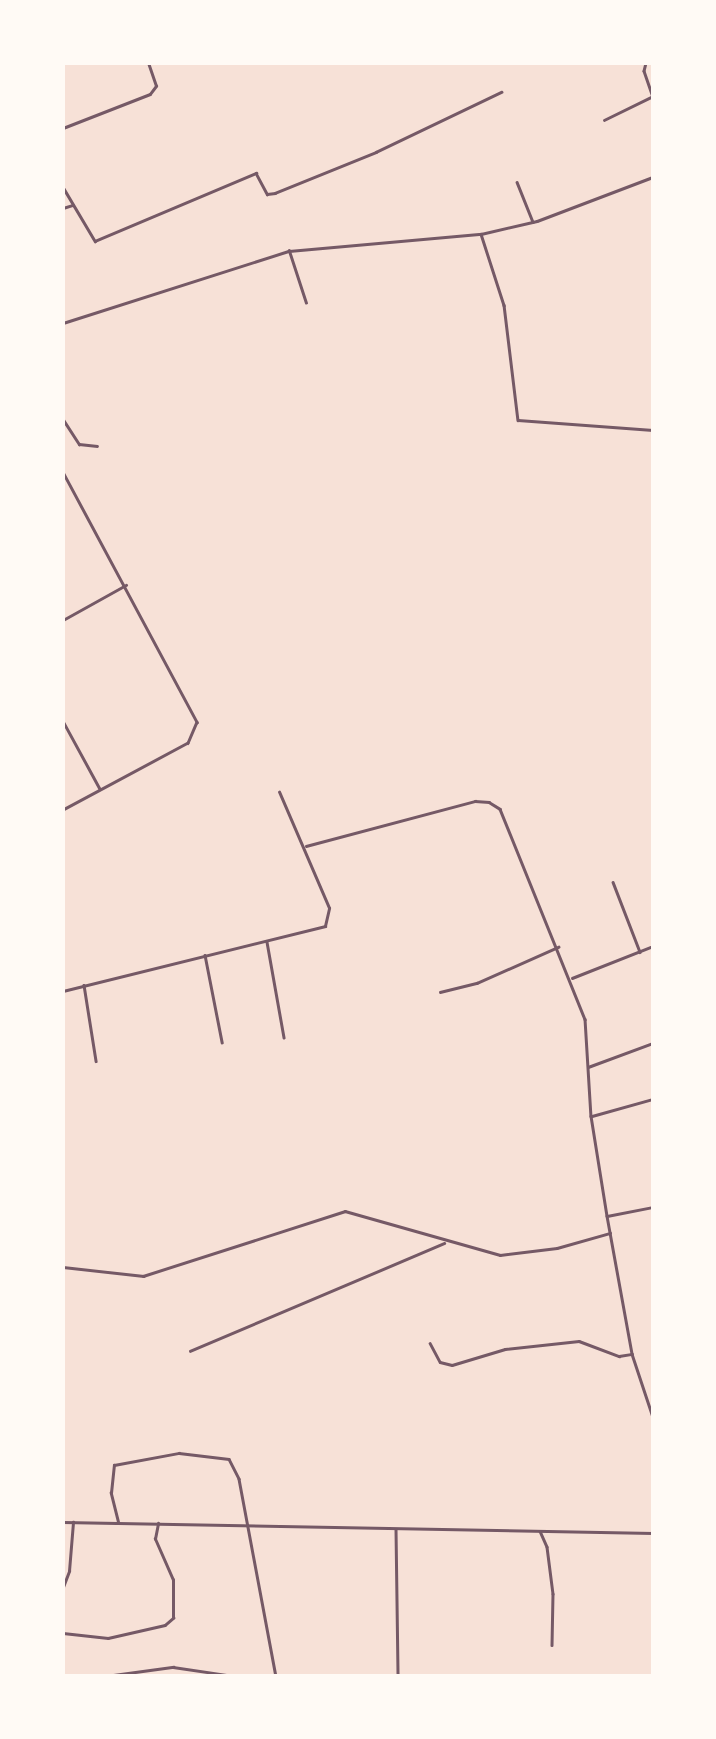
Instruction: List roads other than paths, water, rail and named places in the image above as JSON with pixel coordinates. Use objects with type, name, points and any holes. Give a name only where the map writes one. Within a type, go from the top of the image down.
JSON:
[{"type":"street","points":[[63,128],[150,94],[156,86],[148,63]]},
{"type":"street","points":[[604,120],[653,96],[644,71],[646,63]]},
{"type":"street","points":[[63,187],[95,241],[256,173],[267,194],[275,193],[376,152],[501,92]]},
{"type":"street","points":[[63,323],[289,251],[481,234],[533,222],[653,177]]},
{"type":"street","points":[[517,182],[533,222]]},
{"type":"street","points":[[63,208],[73,205]]},
{"type":"street","points":[[481,234],[506,318],[518,419],[653,430]]},
{"type":"street","points":[[289,251],[306,303]]},
{"type":"street","points":[[63,419],[79,444],[97,446]]},
{"type":"street","points":[[63,471],[194,711],[197,728],[188,743],[63,810]]},
{"type":"street","points":[[63,620],[126,585]]},
{"type":"street","points":[[63,721],[100,789]]},
{"type":"street","points":[[63,991],[205,955],[315,931],[329,918],[329,908],[306,846],[279,793]]},
{"type":"street","points":[[306,846],[475,802],[489,802],[500,809],[508,822],[572,978],[585,1019],[591,1116],[607,1216],[632,1354],[653,1417]]},
{"type":"street","points":[[613,883],[640,952]]},
{"type":"street","points":[[267,942],[284,1037]]},
{"type":"street","points":[[572,978],[653,946]]},
{"type":"street","points":[[440,992],[477,983],[558,947]]},
{"type":"street","points":[[205,955],[222,1042]]},
{"type":"street","points":[[84,985],[96,1061]]},
{"type":"street","points":[[588,1067],[653,1043]]},
{"type":"street","points":[[591,1116],[653,1099]]},
{"type":"street","points":[[607,1216],[653,1207]]},
{"type":"street","points":[[63,1267],[143,1276],[345,1211],[446,1242],[515,1255],[610,1233]]},
{"type":"street","points":[[190,1351],[446,1242]]},
{"type":"street","points":[[430,1343],[440,1362],[452,1365],[505,1349],[579,1340],[619,1356],[632,1354]]},
{"type":"street","points":[[118,1522],[111,1493],[114,1465],[187,1453],[229,1460],[239,1479],[245,1526],[276,1676]]},
{"type":"street","points":[[63,1522],[653,1533]]},
{"type":"street","points":[[63,1587],[69,1571],[73,1522]]},
{"type":"street","points":[[63,1633],[108,1638],[165,1625],[173,1618],[173,1580],[155,1539],[158,1523]]},
{"type":"street","points":[[396,1528],[398,1676]]},
{"type":"street","points":[[540,1531],[547,1547],[555,1612],[552,1645]]},
{"type":"street","points":[[106,1676],[173,1667],[234,1676]]}]
